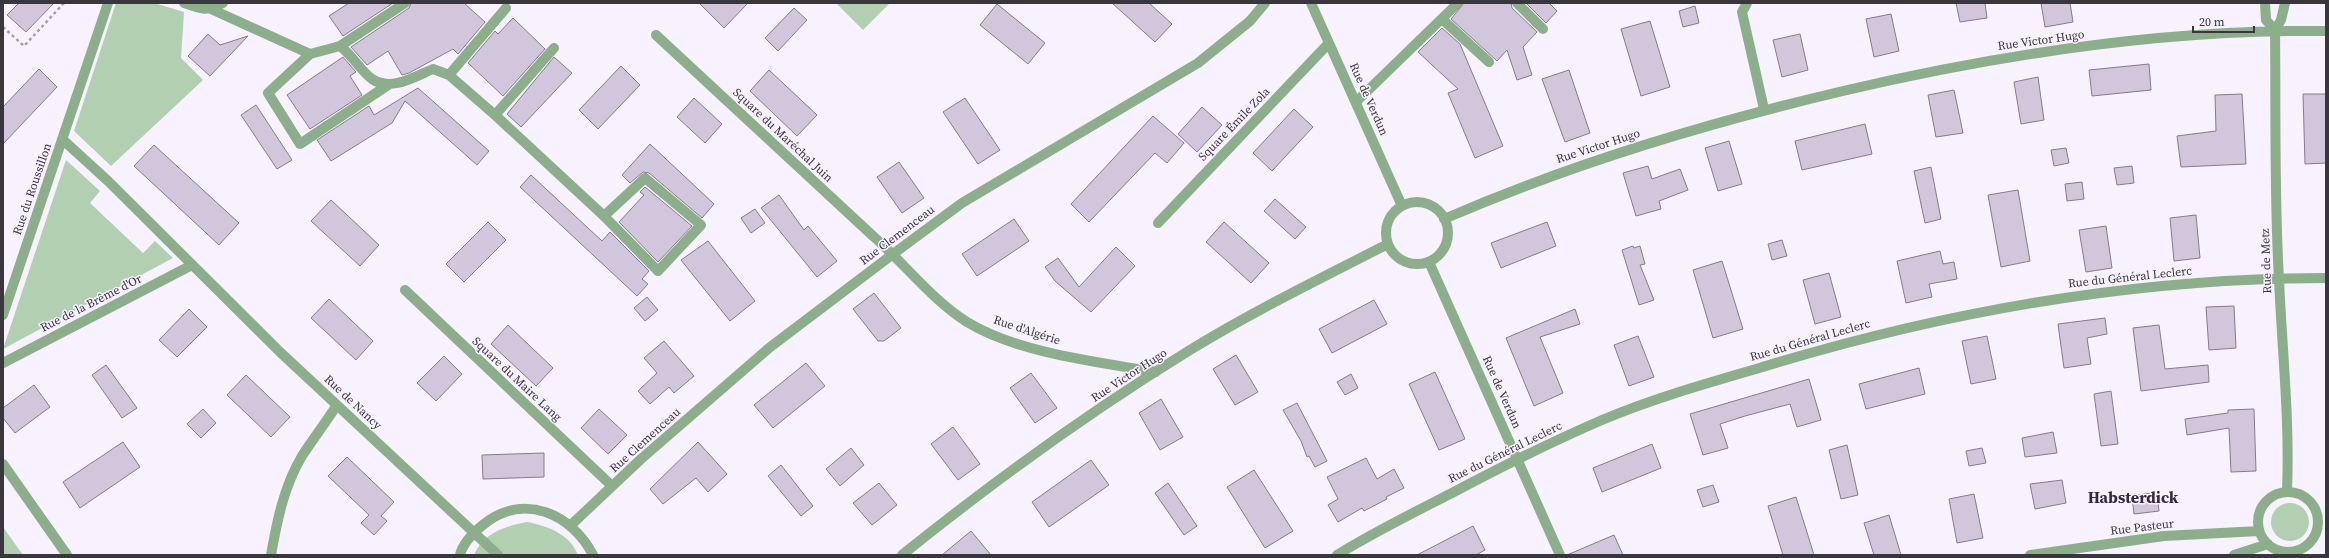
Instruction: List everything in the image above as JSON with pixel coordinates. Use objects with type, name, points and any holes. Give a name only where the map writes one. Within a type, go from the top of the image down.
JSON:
[{"type":"street","name":"Rue du Roussillon","points":[[3,315],[108,3]]},
{"type":"street","points":[[184,3],[198,8],[212,9],[310,54]]},
{"type":"street","points":[[212,9],[223,3]]},
{"type":"street","points":[[405,3],[340,46],[310,54],[268,94],[300,144],[388,85],[401,82],[433,69],[449,75],[495,115],[604,216],[658,271],[701,225],[645,178],[604,216]]},
{"type":"street","name":"Rue Clemenceau","points":[[571,525],[612,486],[769,348],[893,254],[962,203],[1198,63],[1250,21],[1265,3]]},
{"type":"street","name":"Rue de Verdun","points":[[1311,3],[1402,206]]},
{"type":"street","points":[[1356,102],[1458,3]]},
{"type":"street","points":[[1517,3],[1543,28]]},
{"type":"street","points":[[1747,3],[1742,12],[1764,109]]},
{"type":"street","name":"Rue de Metz","points":[[2265,3],[2266,20],[2275,30]]},
{"type":"street","name":"Rue de Metz","points":[[2285,3],[2282,20],[2275,30],[2279,278],[2285,370],[2288,461],[2287,491]]},
{"type":"street","points":[[449,75],[506,8]]},
{"type":"street","points":[[1442,19],[1489,62]]},
{"type":"street","name":"Rue Victor Hugo","points":[[1444,219],[1503,193],[1626,150],[1764,109],[1910,76],[1982,61],[2107,44],[2275,30],[2326,31]]},
{"type":"street","name":"Square du Maréchal Juin","points":[[656,36],[893,254]]},
{"type":"street","name":"Square Émile Zola","points":[[1158,223],[1329,43]]},
{"type":"street","points":[[340,46],[350,54],[372,79],[388,85]]},
{"type":"street","points":[[495,115],[554,48]]},
{"type":"street","name":"Rue du Roussillon","points":[[62,139],[113,186],[192,265]]},
{"type":"street","points":[[1421,202],[1431,205],[1444,219],[1448,228],[1446,243],[1437,256],[1429,262],[1416,264],[1404,261],[1397,257],[1388,244],[1386,226],[1395,211],[1402,206],[1421,202]]},
{"type":"street","name":"Rue Victor Hugo","points":[[902,555],[1037,451],[1156,372],[1262,308],[1388,244]]},
{"type":"street","name":"Rue d'Algérie","points":[[893,254],[937,299],[968,322],[1000,337],[1077,358],[1156,372]]},
{"type":"street","name":"Rue de Verdun","points":[[1429,262],[1560,555]]},
{"type":"street","name":"Rue de la Brême d'Or","points":[[3,363],[192,265]]},
{"type":"street","name":"Rue de Nancy","points":[[192,265],[337,405],[498,555]]},
{"type":"street","name":"Rue du Général Leclerc","points":[[1337,555],[1518,459],[1604,419],[1685,390],[1874,335],[1958,316],[2058,298],[2214,281],[2279,278],[2326,278]]},
{"type":"street","name":"Square du Maire Lang","points":[[405,290],[612,486]]},
{"type":"street","points":[[271,555],[277,520],[294,472],[302,456],[337,405]]},
{"type":"street","points":[[3,464],[67,555]]},
{"type":"street","points":[[2287,491],[2304,496],[2311,502],[2322,528],[2310,543],[2296,553],[2285,552],[2276,550],[2268,544],[2258,531],[2257,521],[2263,504],[2270,497],[2287,491]]},
{"type":"street","points":[[460,555],[474,532],[491,518],[511,511],[532,509],[553,514],[571,525],[585,540],[593,555]]},
{"type":"street","name":"Rue Pasteur","points":[[2030,555],[2164,536],[2258,531]]},
{"type":"street","points":[[2234,555],[2268,544]]},
{"type":"path","points":[[3,26],[24,46],[64,3]]},
{"type":"green space","points":[[116,3],[154,3],[184,12],[181,58],[203,80],[111,166],[74,131]]},
{"type":"green space","points":[[836,3],[890,3],[863,30]]},
{"type":"green space","points":[[66,160],[100,191],[90,203],[143,253],[155,241],[173,258],[3,349]]},
{"type":"green space","points":[[2290,503],[2300,506],[2306,512],[2309,522],[2306,532],[2300,538],[2290,541],[2280,538],[2274,532],[2271,522],[2274,512],[2280,506]]},
{"type":"green space","points":[[527,522],[543,526],[564,536],[570,542],[578,555],[474,555],[478,547],[489,536],[503,528]]},
{"type":"green space","points":[[3,527],[23,555],[3,555]]},
{"type":"building","points":[[19,3],[54,3],[26,32],[7,15]]},
{"type":"building","points":[[349,3],[393,3],[343,36],[329,16]]},
{"type":"building","points":[[411,3],[464,3],[485,22],[458,54],[453,49],[409,73],[402,75],[388,51],[367,65],[351,47],[409,8]]},
{"type":"building","points":[[699,3],[748,3],[724,28]]},
{"type":"building","points":[[1112,3],[1149,3],[1172,24],[1155,42]]},
{"type":"building","points":[[1464,3],[1511,3],[1512,8],[1537,32],[1523,47],[1532,75],[1517,80],[1507,50],[1497,61],[1451,19]]},
{"type":"building","points":[[1526,3],[1549,3],[1557,11],[1546,23]]},
{"type":"building","points":[[1956,3],[1985,3],[1987,18],[1960,22]]},
{"type":"building","points":[[2041,3],[2070,3],[2073,22],[2045,27]]},
{"type":"building","points":[[997,4],[1045,43],[1028,64],[980,25]]},
{"type":"building","points":[[1695,6],[1699,23],[1683,27],[1679,11]]},
{"type":"building","points":[[794,8],[807,20],[778,51],[765,38]]},
{"type":"building","points":[[1891,14],[1899,51],[1874,57],[1866,19]]},
{"type":"building","points":[[513,18],[545,49],[503,96],[468,63],[495,31],[498,34]]},
{"type":"building","points":[[1650,21],[1670,87],[1641,96],[1621,29]]},
{"type":"building","points":[[1442,28],[1460,44],[1503,146],[1475,158],[1448,93],[1458,89],[1418,52]]},
{"type":"building","points":[[208,34],[220,45],[248,36],[210,76],[188,56]]},
{"type":"building","points":[[1800,34],[1808,70],[1782,77],[1773,40]]},
{"type":"building","points":[[343,57],[356,72],[350,76],[362,95],[310,129],[287,95]]},
{"type":"building","points":[[554,57],[572,73],[521,127],[507,114]]},
{"type":"building","points":[[2149,64],[2151,90],[2092,96],[2089,70]]},
{"type":"building","points":[[621,66],[640,85],[598,129],[579,110]]},
{"type":"building","points":[[39,69],[57,87],[3,144],[3,107]]},
{"type":"building","points":[[769,70],[817,115],[797,136],[750,91]]},
{"type":"building","points":[[1569,70],[1590,133],[1565,142],[1542,79]]},
{"type":"building","points":[[2038,77],[2044,120],[2021,124],[2014,82]]},
{"type":"building","points":[[418,88],[489,151],[477,165],[405,101],[392,123],[331,161],[317,140],[369,106],[374,115]]},
{"type":"building","points":[[1954,90],[1963,133],[1936,137],[1928,95]]},
{"type":"building","points":[[2242,94],[2246,164],[2181,167],[2177,136],[2216,131],[2215,95]]},
{"type":"building","points":[[2303,94],[2326,94],[2326,163],[2305,164]]},
{"type":"building","points":[[694,98],[722,124],[705,143],[677,117]]},
{"type":"building","points":[[965,98],[1000,150],[978,164],[943,112]]},
{"type":"building","points":[[256,105],[292,160],[277,169],[241,115]]},
{"type":"building","points":[[1202,107],[1222,125],[1197,152],[1178,134]]},
{"type":"building","points":[[1294,109],[1313,127],[1272,171],[1253,153]]},
{"type":"building","points":[[1153,116],[1184,143],[1167,163],[1155,153],[1089,222],[1071,204]]},
{"type":"building","points":[[1865,124],[1872,154],[1802,170],[1795,141]]},
{"type":"building","points":[[1729,141],[1742,184],[1718,191],[1705,148]]},
{"type":"building","points":[[650,144],[714,204],[702,218],[649,173],[643,172],[630,183],[622,175]]},
{"type":"building","points":[[154,145],[239,223],[219,245],[134,166]]},
{"type":"building","points":[[2066,148],[2069,163],[2054,166],[2051,150]]},
{"type":"building","points":[[899,162],[924,198],[902,213],[877,177]]},
{"type":"building","points":[[1648,166],[1652,179],[1680,169],[1688,190],[1659,201],[1661,209],[1636,216],[1623,173]]},
{"type":"building","points":[[2132,166],[2134,183],[2117,185],[2114,168]]},
{"type":"building","points":[[1931,167],[1941,219],[1925,223],[1914,171]]},
{"type":"building","points":[[531,175],[602,241],[610,232],[649,271],[642,279],[648,284],[637,296],[520,187]]},
{"type":"building","points":[[2082,182],[2084,199],[2067,201],[2065,184]]},
{"type":"building","points":[[645,187],[692,226],[658,262],[619,222],[644,195],[640,192]]},
{"type":"building","points":[[2018,190],[2030,261],[2001,267],[1988,195]]},
{"type":"building","points":[[779,195],[804,230],[808,226],[837,261],[817,277],[761,208]]},
{"type":"building","points":[[1275,199],[1306,227],[1295,239],[1264,211]]},
{"type":"building","points":[[331,200],[379,245],[360,266],[311,221]]},
{"type":"building","points":[[755,209],[765,223],[751,233],[741,218]]},
{"type":"building","points":[[2196,215],[2200,258],[2174,261],[2170,218]]},
{"type":"building","points":[[1014,219],[1029,241],[977,276],[962,254]]},
{"type":"building","points":[[488,222],[506,240],[464,282],[446,264]]},
{"type":"building","points":[[1224,222],[1269,263],[1251,283],[1206,242]]},
{"type":"building","points":[[1547,222],[1556,246],[1501,268],[1491,243]]},
{"type":"building","points":[[2106,226],[2112,268],[2086,272],[2079,230]]},
{"type":"building","points":[[1782,240],[1787,256],[1772,260],[1768,244]]},
{"type":"building","points":[[708,241],[755,301],[730,321],[681,260]]},
{"type":"building","points":[[1633,246],[1634,248],[1640,246],[1645,264],[1640,265],[1654,300],[1639,305],[1622,250]]},
{"type":"building","points":[[1116,247],[1135,266],[1091,312],[1055,281],[1045,267],[1058,258],[1079,287]]},
{"type":"building","points":[[1940,251],[1943,264],[1954,262],[1957,279],[1929,284],[1932,297],[1906,303],[1897,261]]},
{"type":"building","points":[[1722,261],[1743,329],[1713,338],[1693,270]]},
{"type":"building","points":[[1829,273],[1841,317],[1815,324],[1803,280]]},
{"type":"building","points":[[874,293],[901,328],[884,341],[878,341],[853,309]]},
{"type":"building","points":[[647,297],[658,310],[645,321],[634,308]]},
{"type":"building","points":[[329,299],[373,341],[356,360],[311,318]]},
{"type":"building","points":[[1374,300],[1387,324],[1332,353],[1319,329]]},
{"type":"building","points":[[2234,306],[2236,348],[2209,350],[2206,307]]},
{"type":"building","points":[[189,309],[207,327],[177,357],[159,340]]},
{"type":"building","points":[[1575,309],[1580,324],[1540,337],[1563,393],[1534,406],[1506,338]]},
{"type":"building","points":[[2105,318],[2107,334],[2087,338],[2091,364],[2064,368],[2058,324]]},
{"type":"building","points":[[508,325],[553,368],[536,386],[491,344]]},
{"type":"building","points":[[2159,325],[2165,369],[2208,365],[2209,382],[2141,391],[2133,328]]},
{"type":"building","points":[[1638,336],[1654,377],[1629,386],[1614,345]]},
{"type":"building","points":[[1987,336],[1996,379],[1971,384],[1962,341]]},
{"type":"building","points":[[664,341],[694,376],[674,393],[669,387],[650,404],[638,391],[657,373],[644,358]]},
{"type":"building","points":[[1236,355],[1258,392],[1235,405],[1213,369]]},
{"type":"building","points":[[444,356],[462,374],[436,401],[417,383]]},
{"type":"building","points":[[806,363],[825,386],[773,428],[754,405]]},
{"type":"building","points":[[106,365],[137,408],[122,418],[92,375]]},
{"type":"building","points":[[1919,368],[1925,394],[1866,409],[1859,384]]},
{"type":"building","points":[[1435,372],[1465,439],[1439,450],[1409,384]]},
{"type":"building","points":[[1031,373],[1057,408],[1035,423],[1010,388]]},
{"type":"building","points":[[1351,374],[1358,388],[1345,395],[1337,382]]},
{"type":"building","points":[[246,375],[290,417],[271,437],[227,395]]},
{"type":"building","points":[[1809,379],[1821,420],[1797,427],[1790,404],[1745,416],[1720,424],[1728,448],[1703,455],[1690,414]]},
{"type":"building","points":[[34,385],[50,407],[15,433],[3,418],[3,408]]},
{"type":"building","points":[[2111,391],[2118,444],[2101,446],[2094,394]]},
{"type":"building","points":[[1161,399],[1183,437],[1160,450],[1139,413]]},
{"type":"building","points":[[1297,403],[1327,461],[1315,467],[1309,456],[1307,457],[1301,441],[1283,410]]},
{"type":"building","points":[[203,409],[216,423],[201,438],[187,424]]},
{"type":"building","points":[[599,409],[627,435],[608,454],[581,428]]},
{"type":"building","points":[[2254,409],[2256,471],[2231,472],[2229,428],[2187,435],[2185,419],[2228,413],[2228,410]]},
{"type":"building","points":[[953,427],[980,464],[958,480],[931,444]]},
{"type":"building","points":[[2053,432],[2057,453],[2025,457],[2022,438]]},
{"type":"building","points":[[123,442],[140,467],[80,508],[63,482]]},
{"type":"building","points":[[698,442],[727,474],[708,492],[696,478],[663,504],[650,489]]},
{"type":"building","points":[[1652,444],[1661,468],[1602,492],[1593,468]]},
{"type":"building","points":[[1847,445],[1858,495],[1841,499],[1829,450]]},
{"type":"building","points":[[851,448],[864,465],[840,486],[826,469]]},
{"type":"building","points":[[1982,448],[1986,463],[1969,466],[1966,451]]},
{"type":"building","points":[[544,453],[544,477],[483,479],[482,455]]},
{"type":"building","points":[[347,457],[394,502],[381,516],[387,521],[374,535],[361,523],[369,515],[328,476]]},
{"type":"building","points":[[1366,458],[1377,479],[1394,469],[1404,488],[1364,511],[1362,508],[1338,522],[1328,505],[1338,499],[1327,477]]},
{"type":"building","points":[[1091,460],[1109,485],[1049,527],[1032,502]]},
{"type":"building","points":[[781,465],[813,506],[801,516],[768,476]]},
{"type":"building","points":[[1254,470],[1293,531],[1265,548],[1227,487]]},
{"type":"building","points":[[2062,480],[2066,503],[2035,509],[2030,484]]},
{"type":"building","points":[[879,483],[897,505],[872,525],[853,503]]},
{"type":"building","points":[[1168,483],[1197,526],[1184,535],[1155,493]]},
{"type":"building","points":[[1713,485],[1719,502],[1703,507],[1697,490]]},
{"type":"building","points":[[2157,492],[2159,511],[2134,514],[2132,496]]},
{"type":"building","points":[[1974,494],[1983,538],[1957,543],[1949,499]]},
{"type":"building","points":[[1796,497],[1814,555],[1783,555],[1768,506]]},
{"type":"building","points":[[1889,515],[1901,555],[1874,555],[1864,523]]},
{"type":"building","points":[[1473,526],[1485,550],[1476,555],[1417,555]]},
{"type":"building","points":[[971,531],[991,555],[942,555]]},
{"type":"building","points":[[1614,535],[1623,555],[1567,555]]},
{"type":"district","name":"Habsterdick","points":[[2133,497]]}]
